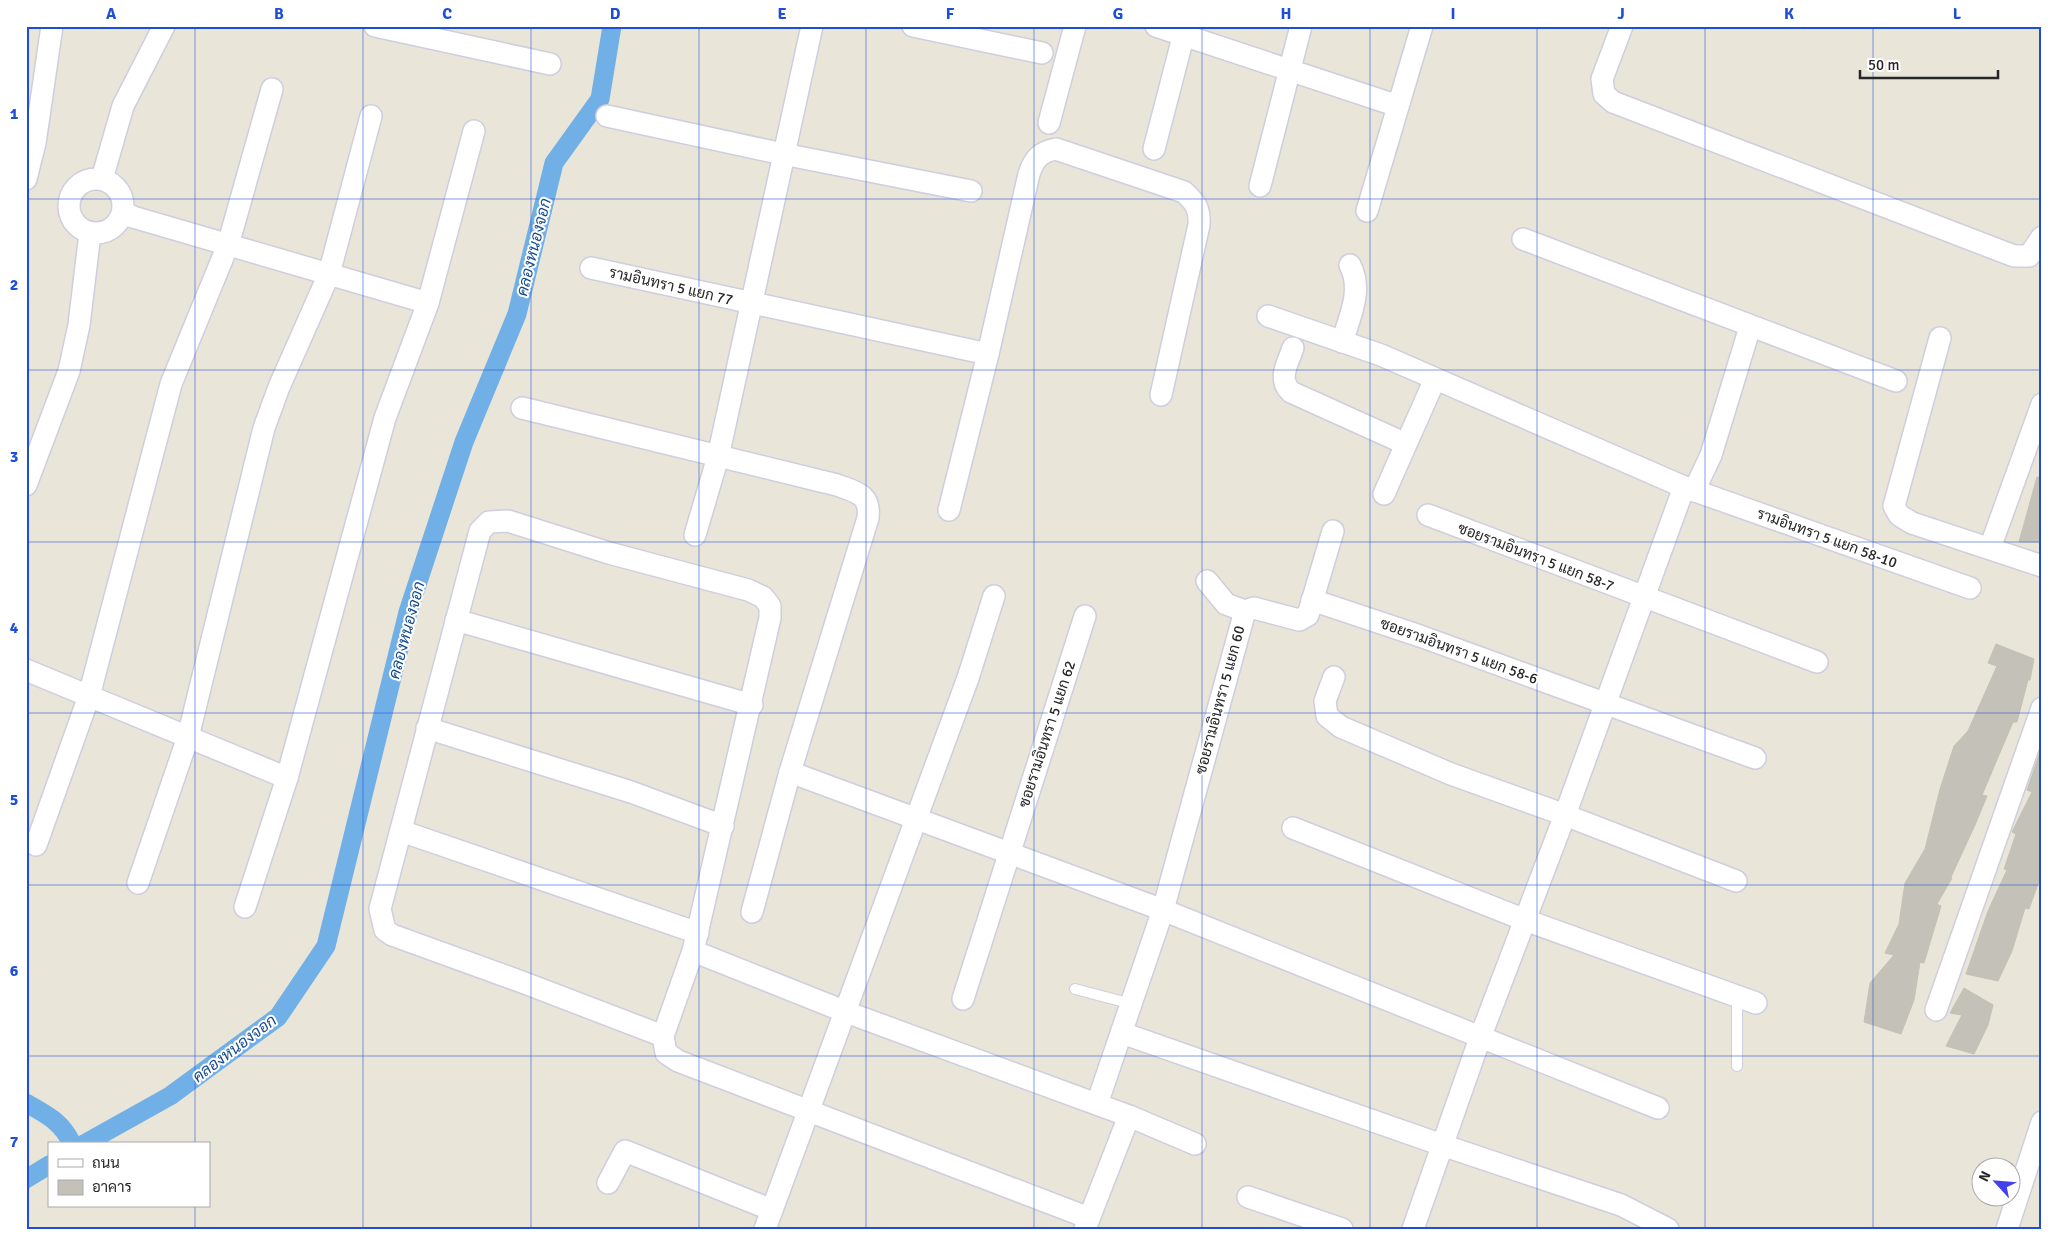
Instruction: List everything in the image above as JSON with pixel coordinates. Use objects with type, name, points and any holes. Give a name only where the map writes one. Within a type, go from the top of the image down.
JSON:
[{"type":"street","points":[[26,179],[35,143],[52,26]]},
{"type":"street","points":[[102,179],[123,106],[164,26]]},
{"type":"street","points":[[375,26],[443,33],[550,64]]},
{"type":"street","points":[[695,535],[718,456],[812,26]]},
{"type":"street","points":[[913,26],[1042,53]]},
{"type":"street","points":[[1050,123],[1075,26]]},
{"type":"street","points":[[1156,26],[1185,31],[1290,70],[1398,106]]},
{"type":"street","points":[[1260,186],[1301,26]]},
{"type":"street","points":[[1367,211],[1422,26]]},
{"type":"street","points":[[1622,26],[1602,80],[1604,94],[1614,102],[2014,256],[2029,256],[2042,237]]},
{"type":"street","points":[[1154,149],[1185,31]]},
{"type":"street","points":[[36,846],[89,696],[170,384],[228,245],[272,89]]},
{"type":"street","points":[[138,883],[188,737],[264,428],[329,274],[371,116]]},
{"type":"street","points":[[607,116],[783,154],[971,191]]},
{"type":"street","points":[[245,907],[287,778],[383,426],[428,303],[474,131]]},
{"type":"street","points":[[949,510],[988,354],[1029,174],[1038,157],[1045,151],[1056,149],[1184,192],[1194,201],[1200,211],[1199,226],[1161,395]]},
{"type":"street","points":[[90,179],[102,179],[115,186],[122,198],[123,212],[116,224],[104,232],[90,233],[79,228],[71,218],[68,206],[71,194],[79,184],[90,179]]},
{"type":"street","points":[[123,212],[228,245],[428,303]]},
{"type":"street","points":[[26,485],[69,371],[79,325],[90,233]]},
{"type":"street","points":[[1523,239],[1896,381]]},
{"type":"street","points":[[1342,342],[1357,287],[1356,277],[1350,265]]},
{"type":"street","name":"รามอินทรา 5 แยก 77","points":[[591,268],[750,304],[988,354]]},
{"type":"street","name":"รามอินทรา 5 แยก 58-10","points":[[1268,316],[1342,342],[1435,379],[1689,489],[1970,588]]},
{"type":"street","points":[[1413,1229],[1480,1038],[1565,815],[1644,598],[1689,489],[1711,455],[1750,327]]},
{"type":"street","points":[[1940,338],[1894,506],[1899,515],[1912,523],[2042,566]]},
{"type":"street","points":[[1293,348],[1283,376],[1286,386],[1291,392],[1406,444]]},
{"type":"street","points":[[1384,494],[1435,379]]},
{"type":"street","points":[[1990,548],[2042,404]]},
{"type":"street","points":[[522,408],[837,485],[856,492],[865,499],[869,507],[868,518],[790,772],[752,912]]},
{"type":"street","name":"ซอยรามอินทรา 5 แยก 58-7","points":[[1428,515],[1817,662]]},
{"type":"street","points":[[663,1036],[392,935],[384,930],[380,909],[400,831],[480,531],[489,522],[508,521],[610,554],[748,590],[763,597],[770,606],[770,618],[752,704],[696,942],[663,1036],[666,1052],[678,1062],[1087,1223],[1129,1116]]},
{"type":"street","name":"ซอยรามอินทรา 5 แยก 60","points":[[1097,1104],[1163,910],[1245,611],[1254,608],[1299,620],[1308,615],[1333,531]]},
{"type":"street","points":[[1207,581],[1217,596],[1226,604],[1245,611]]},
{"type":"street","points":[[608,1183],[625,1151],[769,1219],[977,652],[994,596]]},
{"type":"street","name":"ซอยรามอินทรา 5 แยก 58-6","points":[[1312,600],[1420,636],[1755,758]]},
{"type":"street","name":"ซอยรามอินทรา 5 แยก 62","points":[[963,1000],[1085,616]]},
{"type":"street","points":[[456,620],[752,704]]},
{"type":"street","points":[[26,670],[287,778]]},
{"type":"street","points":[[1334,677],[1325,701],[1327,716],[1341,727],[1452,774],[1736,881]]},
{"type":"street","points":[[1936,1010],[2042,708]]},
{"type":"street","points":[[427,728],[631,792],[723,826]]},
{"type":"street","points":[[790,772],[1163,910],[1658,1108]]},
{"type":"street","points":[[1293,828],[1525,920],[1746,999]]},
{"type":"street","points":[[400,831],[696,942],[846,1012],[1129,1116],[1195,1144]]},
{"type":"street","points":[[1122,1033],[1442,1145],[1621,1205],[1668,1229]]},
{"type":"street","points":[[2007,1229],[2042,1122]]},
{"type":"street","points":[[1248,1197],[1342,1229]]},
{"type":"lane","points":[[1076,989],[1132,1004]]},
{"type":"lane","points":[[1737,1066],[1746,999]]},
{"type":"building","points":[[2037,477],[2042,477],[2042,542],[2019,542]]},
{"type":"building","points":[[1996,644],[2034,659],[2030,680],[2028,680],[2017,722],[2013,722],[1982,795],[1987,796],[1975,825],[1952,878],[1937,904],[1941,906],[1924,963],[1920,962],[1914,1000],[1901,1034],[1864,1022],[1870,983],[1894,955],[1885,953],[1899,924],[1905,883],[1925,849],[1940,789],[1954,746],[1968,731],[1997,666],[1988,663]]},
{"type":"building","points":[[2042,746],[2042,873],[2029,909],[2025,908],[2012,951],[1998,981],[1966,974],[1988,911],[2007,870],[2004,869],[2016,834],[2012,832],[2032,792],[2027,790]]},
{"type":"building","points":[[1964,988],[1993,1005],[1988,1025],[1974,1054],[1946,1046],[1962,1015],[1950,1013]]},
{"type":"waterway","name":"คลองหนองจอก","points":[[88,1142],[170,1096],[278,1017],[326,946],[408,612],[464,442],[517,314],[554,163],[600,99],[612,26]]},
{"type":"waterway","points":[[26,1103],[58,1124],[71,1142]]},
{"type":"waterway","name":"คลองหนองจอก","points":[[26,1179],[48,1166]]}]
